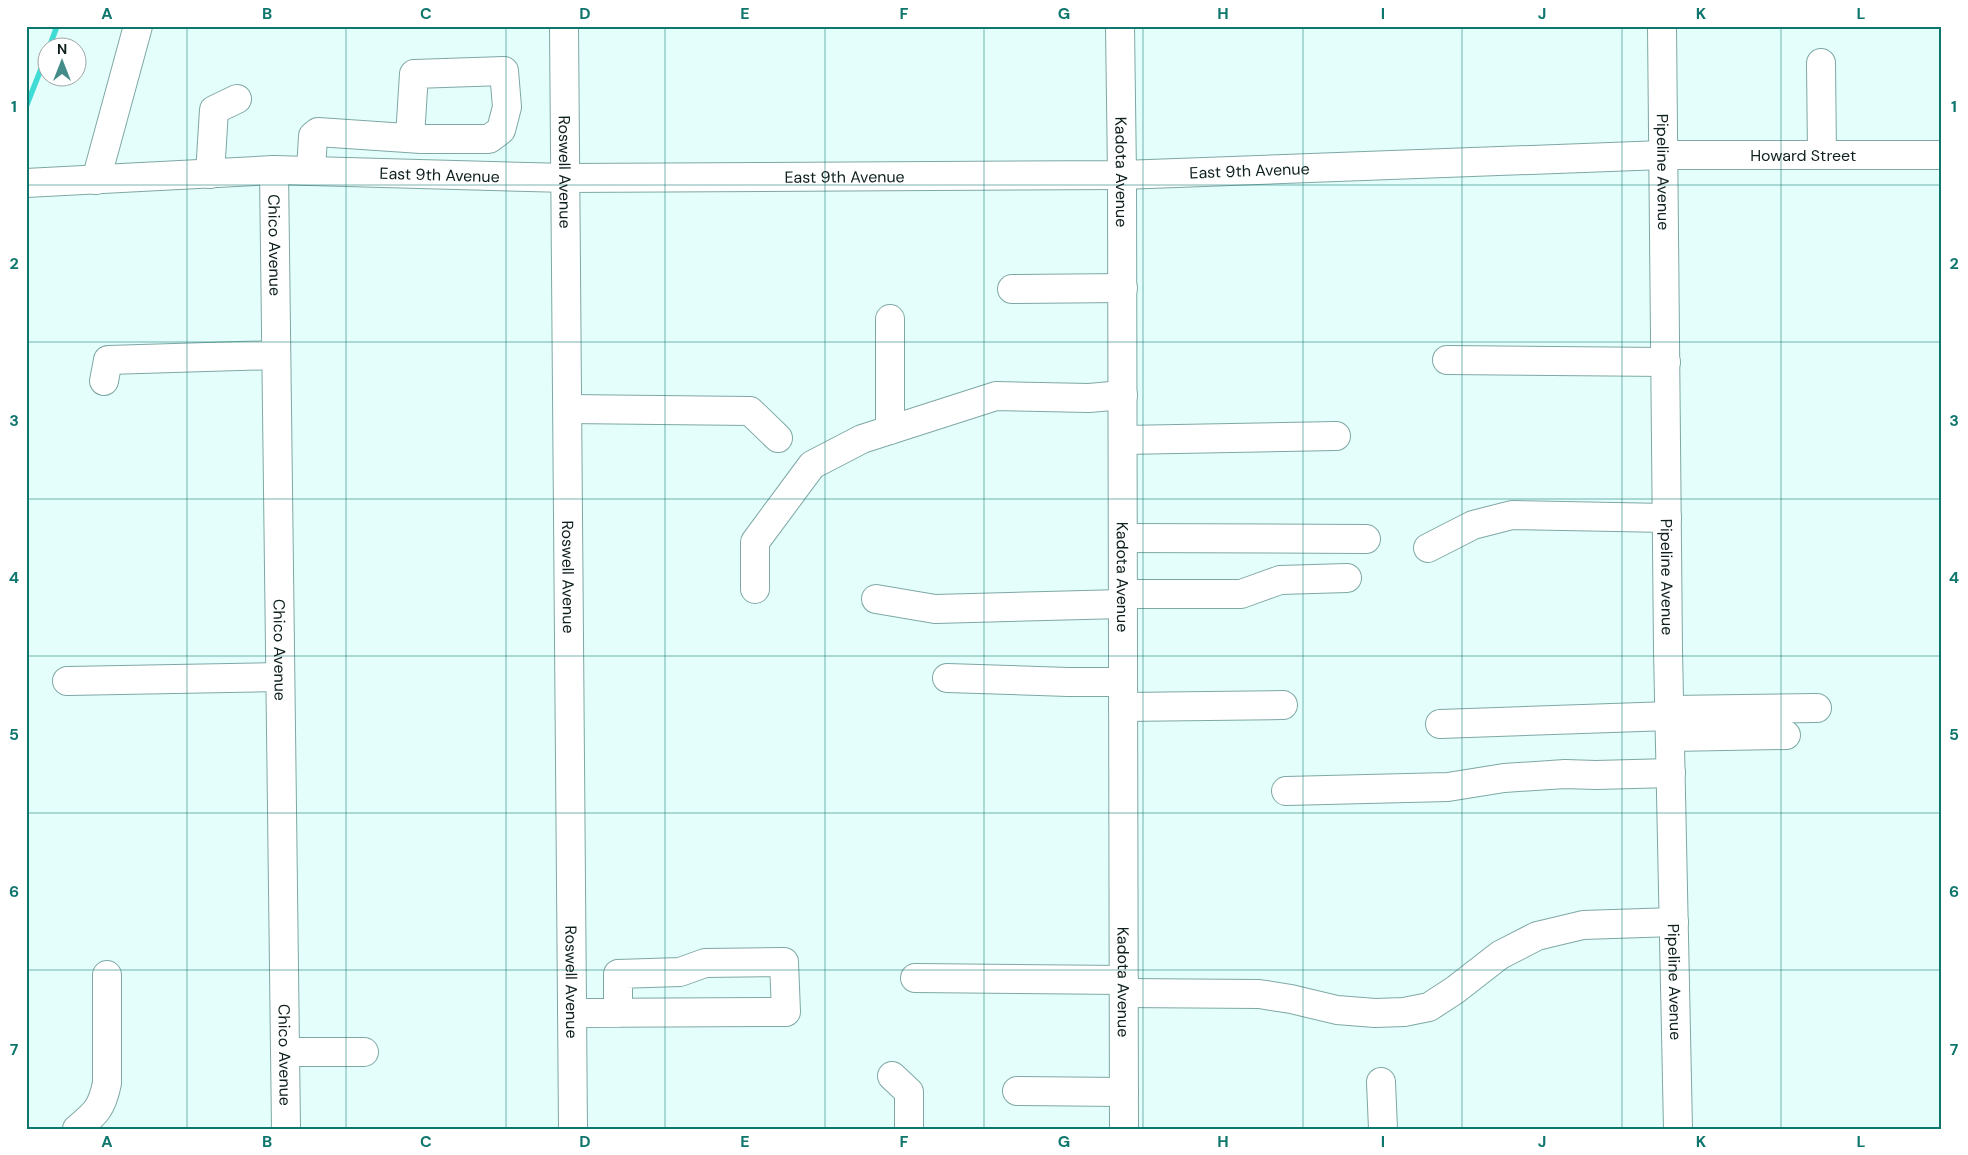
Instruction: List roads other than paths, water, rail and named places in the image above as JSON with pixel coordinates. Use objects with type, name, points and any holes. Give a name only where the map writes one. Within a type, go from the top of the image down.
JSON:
[{"type":"street","points":[[96,180],[138,26]]},
{"type":"street","name":"Roswell Avenue","points":[[564,26],[567,178],[573,1129]]},
{"type":"street","name":"Kadota Avenue","points":[[1120,26],[1123,288],[1124,1129]]},
{"type":"street","name":"Pipeline Avenue","points":[[1662,26],[1667,518],[1678,1129]]},
{"type":"street","points":[[1821,63],[1822,155]]},
{"type":"street","points":[[210,174],[214,110],[238,99]]},
{"type":"street","points":[[310,171],[312,136],[318,132],[410,137]]},
{"type":"street","name":"East 9th Avenue","points":[[26,184],[274,170],[567,178],[1122,175],[1663,155]]},
{"type":"street","name":"Howard Street","points":[[1663,155],[1942,155]]},
{"type":"street","name":"Chico Avenue","points":[[274,170],[286,1129]]},
{"type":"street","points":[[1012,289],[1123,288]]},
{"type":"street","points":[[890,319],[890,430]]},
{"type":"street","points":[[104,381],[108,360],[276,355]]},
{"type":"street","points":[[1447,360],[1666,362]]},
{"type":"street","points":[[755,589],[755,542],[812,465],[862,439],[996,396],[1089,398],[1123,395]]},
{"type":"street","points":[[568,409],[750,411],[778,438]]},
{"type":"street","points":[[1123,440],[1336,436]]},
{"type":"street","points":[[1428,548],[1473,525],[1512,515],[1667,518]]},
{"type":"street","points":[[1123,538],[1366,539]]},
{"type":"street","points":[[876,599],[935,609],[1241,594],[1280,580],[1347,578]]},
{"type":"street","points":[[67,681],[280,677]]},
{"type":"street","points":[[947,678],[1068,682],[1123,694],[1284,705]]},
{"type":"street","points":[[1440,724],[1670,721],[1817,708]]},
{"type":"street","points":[[1670,721],[1786,735]]},
{"type":"street","points":[[1286,791],[1448,787],[1504,778],[1565,774],[1671,773]]},
{"type":"street","points":[[915,978],[1259,994],[1312,1003],[1337,1010],[1375,1013],[1404,1012],[1428,1006],[1455,990],[1500,956],[1537,936],[1583,925],[1674,922]]},
{"type":"street","points":[[572,1013],[618,1013],[786,1012],[784,962],[705,963],[680,972],[618,974],[618,1013]]},
{"type":"street","points":[[77,1129],[97,1110],[105,1095],[107,1083],[107,975]]},
{"type":"street","points":[[285,1052],[364,1052]]},
{"type":"street","points":[[892,1076],[909,1092],[909,1129]]},
{"type":"street","points":[[1381,1082],[1383,1129]]},
{"type":"street","points":[[1016,1091],[1124,1092]]},
{"type":"waterway","points":[[53,38],[57,26]]},
{"type":"waterway","points":[[26,107],[38,76]]}]
